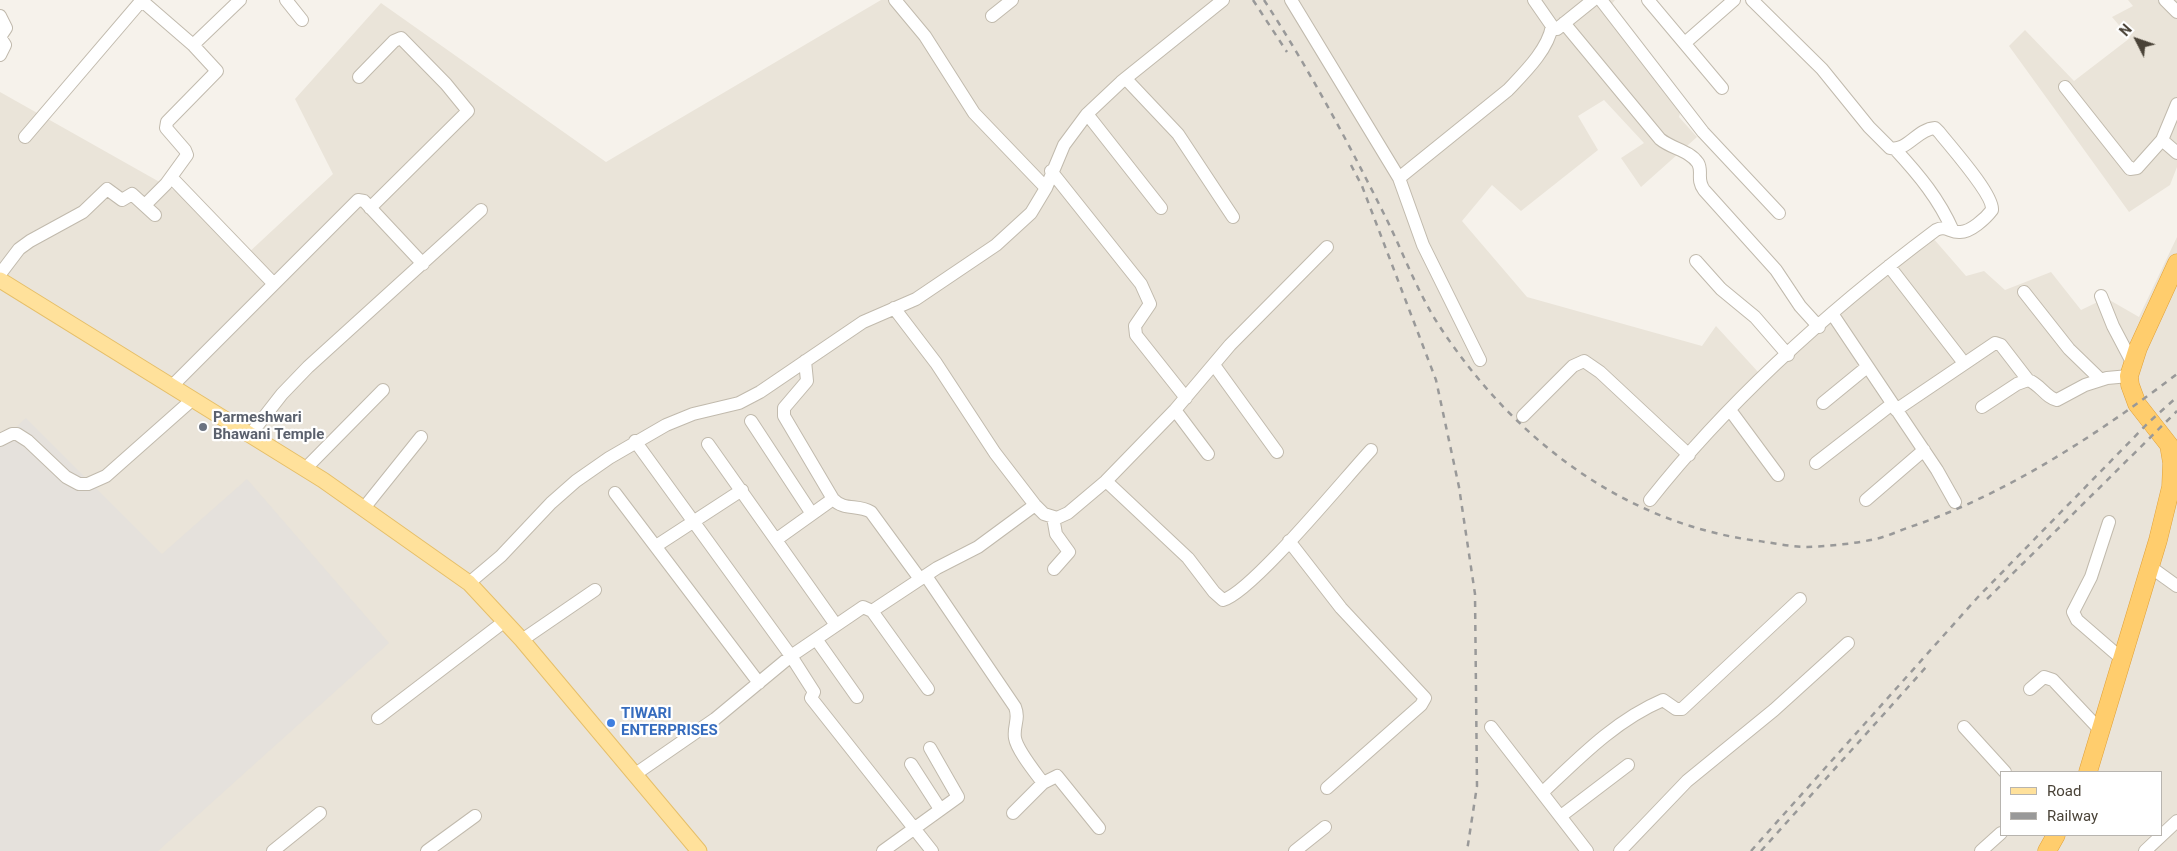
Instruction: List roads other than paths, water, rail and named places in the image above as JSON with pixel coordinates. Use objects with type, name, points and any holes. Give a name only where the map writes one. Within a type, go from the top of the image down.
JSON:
[{"type":"highway","points":[[2088,771],[2171,487],[2173,444],[2137,404],[2131,370],[2177,263]]},
{"type":"highway","points":[[2047,851],[2055,836]]},
{"type":"main road","points":[[0,280],[305,469],[364,508],[469,583],[522,640],[634,775],[692,849]]},
{"type":"street","points":[[25,137],[142,0],[193,45],[217,71],[166,124],[187,153],[171,177],[145,206]]},
{"type":"street","points":[[193,45],[240,0]]},
{"type":"street","points":[[286,0],[302,20]]},
{"type":"street","points":[[895,0],[926,36],[974,113],[1046,188]]},
{"type":"street","points":[[992,16],[1012,0]]},
{"type":"street","points":[[469,583],[501,556],[551,503],[576,481],[635,441],[693,414],[739,403],[760,392],[862,322],[916,299],[996,245],[1031,213],[1046,188],[1051,172],[1064,145],[1087,114],[1126,79],[1223,0]]},
{"type":"street","points":[[1291,0],[1399,178],[1410,204],[1423,245],[1480,360]]},
{"type":"street","points":[[1534,0],[1550,20],[1552,26],[1551,33]]},
{"type":"street","points":[[1399,178],[1508,90],[1523,74],[1551,33],[1593,0]]},
{"type":"street","points":[[1601,0],[1703,132],[1779,213]]},
{"type":"street","points":[[1648,0],[1686,42],[1722,88]]},
{"type":"street","points":[[1686,42],[1734,0]]},
{"type":"street","points":[[1752,0],[1822,69],[1884,144],[1895,149],[1929,187],[1944,210],[1953,231]]},
{"type":"street","points":[[2165,0],[2177,12]]},
{"type":"street","points":[[0,16],[6,28],[0,35],[5,44],[0,55]]},
{"type":"street","points":[[1564,23],[1660,139],[1667,145],[1689,154],[1696,161],[1700,170],[1698,181],[1704,190],[1776,270],[1797,302],[1819,328]]},
{"type":"street","points":[[359,77],[394,41],[401,38],[446,84],[468,113],[370,208]]},
{"type":"street","points":[[1126,79],[1178,134],[1234,217]]},
{"type":"street","points":[[2065,87],[2130,169],[2137,168],[2162,140],[2177,104]]},
{"type":"street","points":[[1087,114],[1161,208]]},
{"type":"street","points":[[1650,500],[1730,410],[1788,355],[1889,266],[1936,230],[1947,228],[1953,231],[1965,231],[1989,214],[1993,205],[1985,192],[1935,128],[1929,128],[1901,148],[1895,149]]},
{"type":"street","points":[[2162,140],[2177,153]]},
{"type":"street","points":[[1051,172],[1141,284],[1150,304],[1137,323],[1135,331],[1186,398]]},
{"type":"street","points":[[171,177],[274,284]]},
{"type":"street","points":[[0,274],[19,249],[83,212],[107,189],[122,200],[132,194],[155,214]]},
{"type":"street","points":[[172,386],[355,202],[362,199],[423,264]]},
{"type":"street","points":[[250,435],[282,394],[308,367],[481,210]]},
{"type":"street","points":[[894,308],[936,363],[996,453],[1035,505],[1044,514],[1053,517],[1068,513],[1106,481],[1186,398],[1230,345],[1327,248]]},
{"type":"street","points":[[1696,261],[1721,289],[1755,317],[1788,355]]},
{"type":"street","points":[[1889,266],[1964,363]]},
{"type":"street","points":[[2024,292],[2068,349],[2101,380]]},
{"type":"street","points":[[1816,463],[1894,407],[1995,343],[1999,343],[2028,380],[2038,385],[2054,400],[2085,385],[2131,370],[2101,296]]},
{"type":"street","points":[[1833,315],[1924,450],[1955,502]]},
{"type":"street","points":[[806,361],[807,381],[786,405],[783,412],[833,498],[843,506],[871,512],[923,578],[1015,707],[1018,716],[1015,731],[1017,744],[1043,782]]},
{"type":"street","points":[[1523,416],[1573,366],[1584,361],[1600,372],[1689,455]]},
{"type":"street","points":[[1214,365],[1277,452]]},
{"type":"street","points":[[1822,403],[1867,367]]},
{"type":"street","points":[[1982,407],[2017,384],[2028,380]]},
{"type":"street","points":[[305,469],[383,390]]},
{"type":"street","points":[[0,440],[6,436],[17,434],[28,441],[66,477],[79,484],[88,484],[106,476],[193,399]]},
{"type":"street","points":[[1175,410],[1208,454]]},
{"type":"street","points":[[1730,410],[1778,475]]},
{"type":"street","points":[[752,421],[812,514]]},
{"type":"street","points":[[364,508],[421,437]]},
{"type":"street","points":[[635,441],[791,656],[814,692],[811,698],[932,851]]},
{"type":"street","points":[[708,444],[836,625]]},
{"type":"street","points":[[1106,481],[1188,558],[1214,592],[1223,600],[1244,586],[1289,541],[1371,450]]},
{"type":"street","points":[[1866,500],[1924,450]]},
{"type":"street","points":[[656,546],[693,520],[742,490]]},
{"type":"street","points":[[615,493],[759,683]]},
{"type":"street","points":[[777,539],[833,498]]},
{"type":"street","points":[[872,611],[946,562],[978,547],[1035,505]]},
{"type":"street","points":[[1053,517],[1056,534],[1068,552],[1054,569]]},
{"type":"street","points":[[2110,522],[2090,577],[2073,612],[2077,620],[2122,659]]},
{"type":"street","points":[[1289,541],[1341,608],[1425,698],[1421,705],[1327,788]]},
{"type":"street","points":[[2149,566],[2177,586]]},
{"type":"street","points":[[522,640],[595,590]]},
{"type":"street","points":[[1543,792],[1590,747],[1618,725],[1663,700],[1676,709],[1682,708],[1800,600]]},
{"type":"street","points":[[634,775],[707,725],[791,656],[863,607],[872,611],[928,689]]},
{"type":"street","points":[[378,718],[505,621]]},
{"type":"street","points":[[816,639],[857,697]]},
{"type":"street","points":[[1620,851],[1687,782],[1780,704],[1848,643]]},
{"type":"street","points":[[2030,689],[2044,677],[2053,680],[2101,731]]},
{"type":"street","points":[[1491,727],[1587,851]]},
{"type":"street","points":[[1964,727],[2004,771]]},
{"type":"street","points":[[884,851],[958,797],[930,748]]},
{"type":"street","points":[[911,764],[940,809]]},
{"type":"street","points":[[1561,816],[1628,765]]},
{"type":"street","points":[[1013,813],[1043,782],[1055,776],[1060,777],[1099,828]]},
{"type":"street","points":[[273,851],[320,813]]},
{"type":"street","points":[[427,851],[475,816]]},
{"type":"street","points":[[2162,835],[2177,821]]},
{"type":"street","points":[[1295,851],[1325,827]]},
{"type":"street","points":[[1980,851],[2000,834]]},
{"type":"street","points":[[2145,851],[2161,836]]},
{"type":"railway","points":[[1253,0],[1287,52]]},
{"type":"railway","points":[[1264,0],[1297,52],[1342,133],[1385,216],[1432,314],[1469,368],[1502,405],[1537,439],[1576,469],[1617,495],[1661,516],[1708,531],[1795,546],[1807,547],[1841,544],[1879,538],[1945,514],[2015,481],[2082,441],[2177,374]]},
{"type":"railway","points":[[1351,165],[1362,186],[1436,380],[1459,487],[1475,594],[1477,786],[1467,851]]},
{"type":"railway","points":[[1751,851],[1978,597],[2149,422],[2177,397]]},
{"type":"railway","points":[[1987,599],[2177,411]]},
{"type":"railway","points":[[1761,851],[1927,666]]},
{"type":"place","name":"Parmeshwari Bhawani Temple","points":[[203,427]]},
{"type":"place","name":"TIWARI ENTERPRISES","points":[[611,723]]}]
